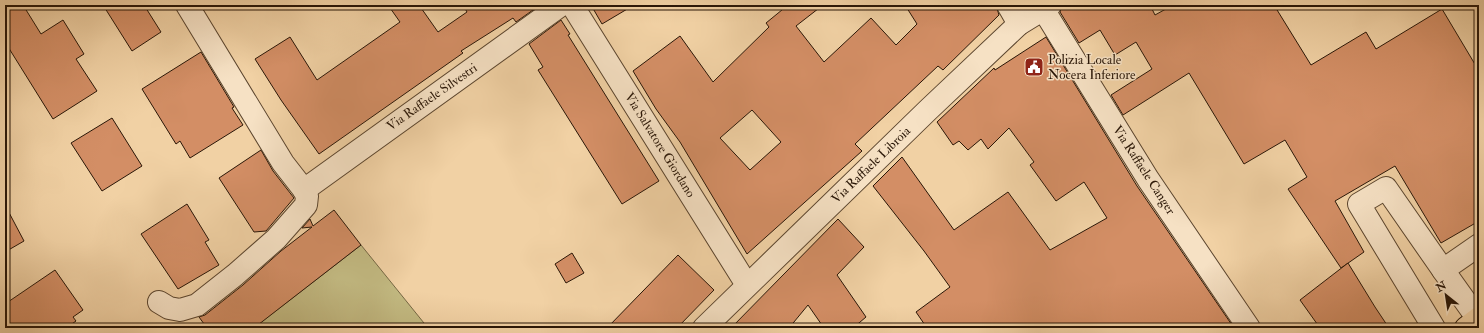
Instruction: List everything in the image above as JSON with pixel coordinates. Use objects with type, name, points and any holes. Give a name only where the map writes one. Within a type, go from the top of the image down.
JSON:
[{"type":"street","points":[[159,302],[168,308],[180,310],[196,305],[235,275],[276,239],[306,205],[307,196],[283,163],[187,5]]},
{"type":"street","name":"Via Raffaele Silvestri","points":[[304,190],[561,5]]},
{"type":"street","name":"Via Salvatore Giordano","points":[[572,5],[747,285]]},
{"type":"street","points":[[1008,5],[1020,24]]},
{"type":"street","name":"Via Raffaele Libroia","points":[[704,328],[928,110],[1020,24],[1046,7]]},
{"type":"street","name":"Via Raffaele Canger","points":[[1046,7],[1148,179],[1249,328]]},
{"type":"street","points":[[1434,328],[1359,204],[1386,188],[1443,270],[1474,322]]},
{"type":"street","points":[[1443,270],[1479,245]]},
{"type":"shaded area","points":[[361,245],[428,328],[264,328],[260,323]]},
{"type":"building","points":[[5,5],[23,5],[41,34],[63,20],[84,54],[76,59],[97,91],[53,119],[5,42]]},
{"type":"building","points":[[103,5],[144,5],[161,32],[132,51]]},
{"type":"building","points":[[388,5],[419,5],[438,32],[467,12],[463,5],[540,5],[516,22],[513,18],[461,51],[463,53],[319,154],[281,100],[255,59],[290,37],[317,80],[400,22]]},
{"type":"building","points":[[591,5],[634,5],[602,24]]},
{"type":"building","points":[[788,5],[823,5],[796,26],[824,62],[871,18],[896,45],[917,24],[905,5],[996,5],[999,15],[943,70],[938,66],[855,144],[862,151],[747,254],[680,142],[656,109],[633,71],[680,36],[713,82],[769,27],[766,23]],"holes":[[[752,110],[781,142],[750,170],[720,138]]]},
{"type":"building","points":[[1062,5],[1150,5],[1155,15],[1173,5],[1274,5],[1311,65],[1366,32],[1376,49],[1442,9],[1479,71],[1479,221],[1441,243],[1395,166],[1335,201],[1364,252],[1341,268],[1288,189],[1307,177],[1285,140],[1244,164],[1189,73],[1123,115],[1111,95],[1152,69],[1136,42],[1115,55],[1100,30],[1079,43],[1060,12]]},
{"type":"building","points":[[561,20],[570,34],[568,35],[659,181],[622,204],[538,70],[543,67],[529,44]]},
{"type":"building","points":[[1046,37],[1137,186],[1234,328],[927,328],[916,312],[950,287],[873,186],[902,157],[954,230],[1008,192],[1050,250],[1107,218],[1084,182],[1056,201],[1030,165],[1034,162],[1009,128],[988,149],[981,139],[968,150],[959,141],[953,145],[937,122],[994,68],[995,70]]},
{"type":"building","points":[[201,52],[243,125],[190,158],[180,141],[176,144],[142,89]]},
{"type":"building","points":[[112,118],[142,166],[102,191],[71,143]]},
{"type":"building","points":[[261,150],[273,171],[294,198],[266,231],[254,232],[219,178]]},
{"type":"building","points":[[187,204],[209,240],[205,242],[219,265],[178,289],[141,234]]},
{"type":"building","points":[[5,205],[24,241],[5,252]]},
{"type":"building","points":[[334,210],[361,245],[254,328],[207,328],[199,317],[205,315],[243,285],[281,251],[312,227],[302,228],[310,219],[313,226]]},
{"type":"building","points":[[838,219],[864,247],[837,275],[866,317],[853,328],[824,328],[808,305],[789,328],[731,328]]},
{"type":"building","points":[[572,253],[584,273],[566,283],[555,264]]},
{"type":"building","points":[[678,255],[714,290],[677,328],[607,328]]},
{"type":"building","points":[[1348,263],[1389,328],[1320,328],[1300,300]]},
{"type":"building","points":[[55,270],[83,310],[73,317],[76,321],[66,328],[5,328],[5,304]]},
{"type":"place","name":"Polizia Locale Nocera Inferiore","points":[[1034,67]]}]
